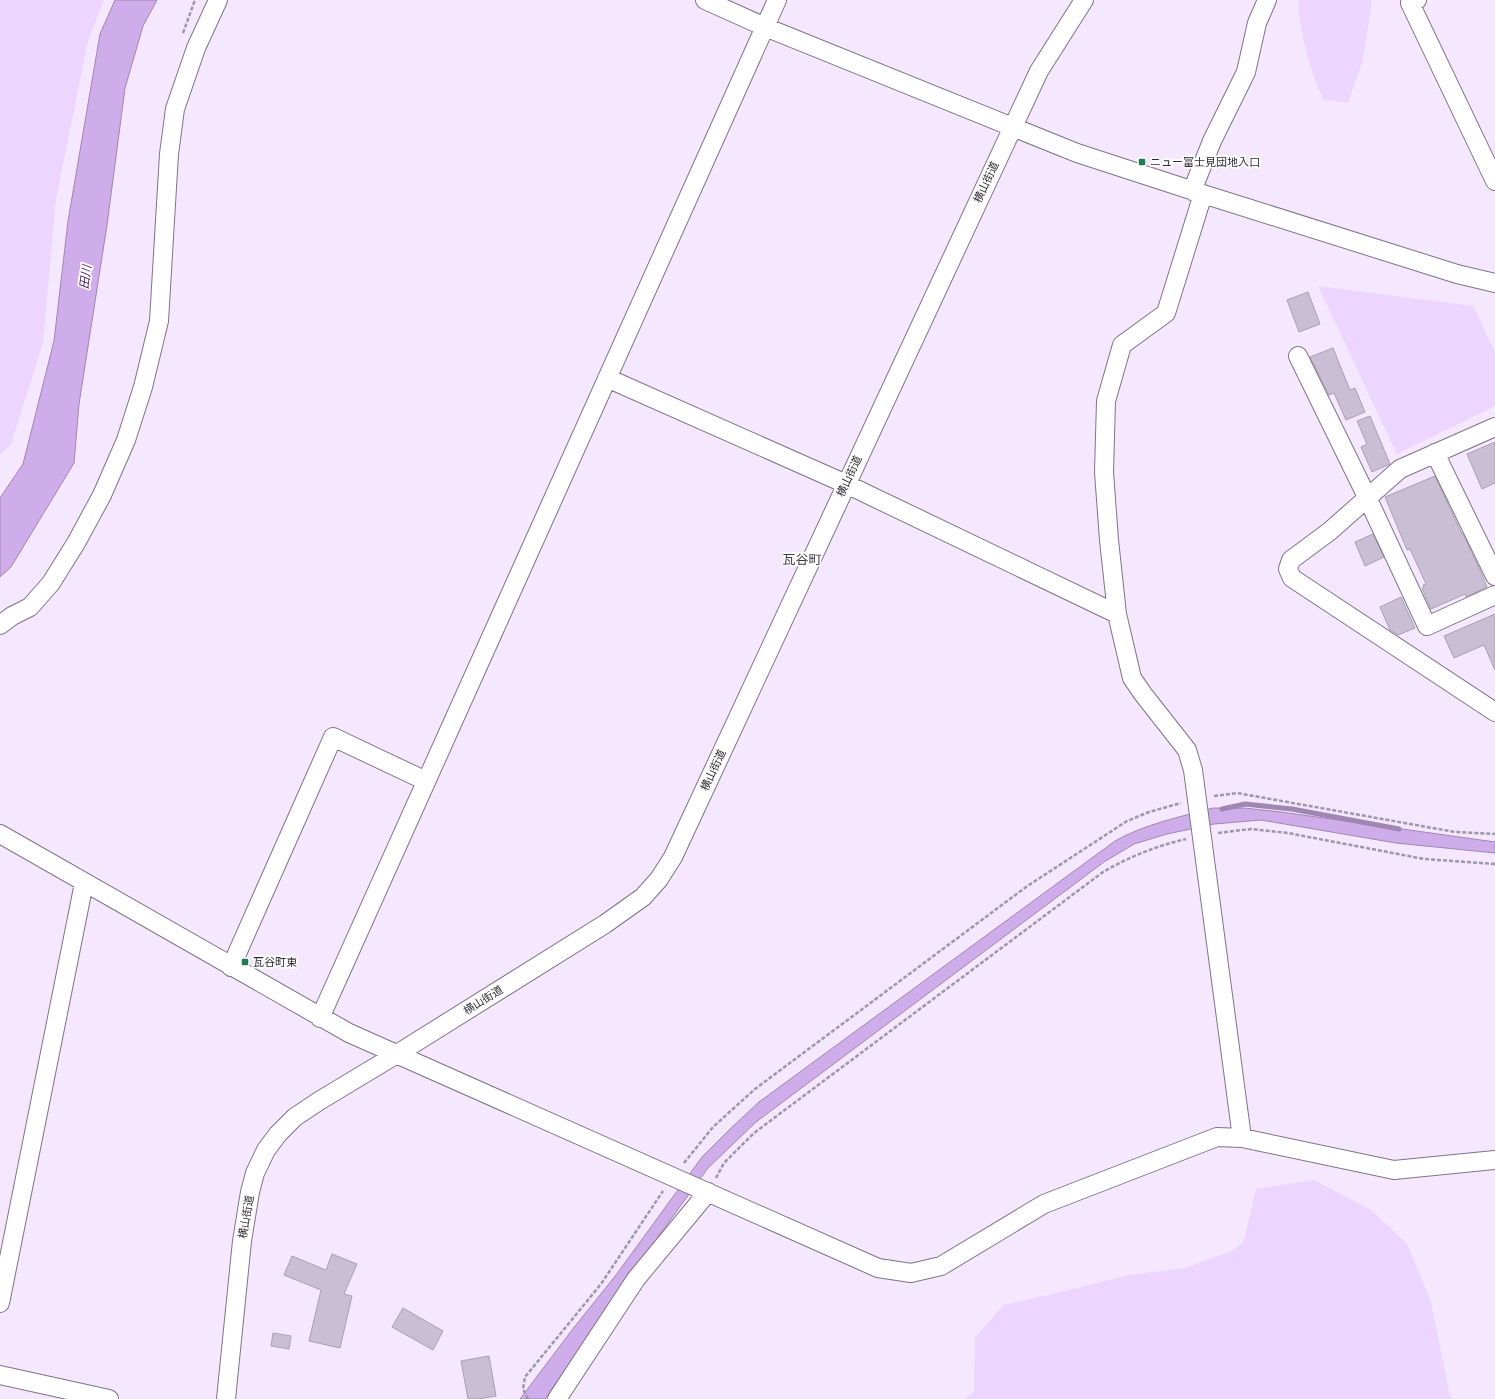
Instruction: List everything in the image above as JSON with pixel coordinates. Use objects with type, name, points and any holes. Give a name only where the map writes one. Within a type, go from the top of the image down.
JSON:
[{"type":"street","points":[[0,625],[12,616],[30,607],[51,583],[76,543],[102,495],[126,440],[143,387],[158,321],[169,154],[175,109],[196,48],[218,0]]},
{"type":"street","points":[[705,0],[765,27],[1077,153],[1198,193],[1457,274],[1495,283]]},
{"type":"street","points":[[320,1018],[777,0]]},
{"type":"street","name":"横山街道","points":[[226,1399],[242,1241],[250,1192],[255,1173],[266,1150],[278,1134],[295,1117],[319,1101],[605,924],[643,897],[659,880],[672,857],[1039,71],[1084,0]]},
{"type":"street","points":[[1242,1138],[1193,770],[1187,750],[1132,678],[1117,614],[1109,540],[1104,472],[1106,401],[1122,345],[1166,313],[1212,141],[1246,72],[1257,23],[1267,0]]},
{"type":"street","points":[[1417,0],[1410,4],[1495,181]]},
{"type":"street","points":[[1298,356],[1367,497],[1427,626],[1495,595]]},
{"type":"street","points":[[607,378],[846,484],[1117,614]]},
{"type":"street","points":[[1495,427],[1400,469],[1330,531],[1290,560],[1288,569],[1292,578],[1495,712]]},
{"type":"street","points":[[1435,453],[1495,576]]},
{"type":"street","points":[[231,967],[334,737],[426,781]]},
{"type":"street","points":[[0,834],[320,1018],[372,1044],[878,1268],[911,1273],[941,1266],[1044,1204],[1217,1137],[1242,1138],[1394,1170],[1495,1160]]},
{"type":"street","points":[[0,1303],[84,883]]},
{"type":"street","points":[[557,1399],[636,1279],[708,1192]]},
{"type":"street","points":[[0,1375],[109,1399]]},
{"type":"path","points":[[182,36],[195,0]]},
{"type":"path","points":[[528,1399],[523,1389],[525,1377],[601,1284],[672,1177],[713,1127],[755,1089],[1026,887],[1127,821],[1149,812],[1198,799],[1237,793],[1455,832],[1495,834]]},
{"type":"path","points":[[708,1192],[724,1163],[754,1133],[1103,872],[1127,859],[1160,846],[1202,835],[1251,829],[1288,833],[1424,859],[1495,864]]},
{"type":"shaded area","points":[[0,0],[104,0],[88,41],[56,199],[43,343],[11,444],[0,455]]},
{"type":"shaded area","points":[[1298,0],[1372,0],[1363,60],[1348,103],[1323,99],[1313,75],[1306,51]]},
{"type":"shaded area","points":[[1318,286],[1473,306],[1495,352],[1495,406],[1397,454]]},
{"type":"shaded area","points":[[1314,1180],[1371,1210],[1407,1244],[1431,1302],[1450,1396],[1453,1399],[965,1399],[974,1392],[975,1337],[1004,1305],[1129,1275],[1185,1268],[1232,1251],[1244,1241],[1256,1189]]},
{"type":"water","name":"田川","points":[[115,0],[157,0],[143,26],[125,88],[107,225],[79,404],[74,463],[11,567],[0,577],[0,498],[23,464],[54,341],[68,221],[100,34]]},
{"type":"water","points":[[1213,808],[1244,808],[1281,812],[1495,842],[1495,853],[1396,843],[1261,820],[1214,824],[1167,834],[1134,844],[1104,862],[756,1122],[708,1168],[624,1284],[545,1399],[520,1399],[616,1275],[702,1157],[759,1102],[1115,841],[1150,825]]},
{"type":"building","points":[[1308,292],[1320,324],[1299,332],[1287,300]]},
{"type":"building","points":[[1333,348],[1350,390],[1355,388],[1365,412],[1346,420],[1334,393],[1329,395],[1310,357]]},
{"type":"building","points":[[1370,416],[1390,464],[1372,472],[1361,447],[1367,444],[1357,421]]},
{"type":"building","points":[[1495,442],[1495,483],[1482,489],[1467,454]]},
{"type":"building","points":[[1435,476],[1487,587],[1466,597],[1465,594],[1431,609],[1422,588],[1424,587],[1423,585],[1426,584],[1410,549],[1407,550],[1385,497]]},
{"type":"building","points":[[1373,534],[1384,557],[1365,566],[1355,542]]},
{"type":"building","points":[[1401,597],[1415,628],[1398,635],[1390,630],[1380,607]]},
{"type":"building","points":[[1495,614],[1495,670],[1484,645],[1454,658],[1444,636]]},
{"type":"building","points":[[332,1254],[357,1264],[344,1294],[352,1296],[340,1348],[309,1341],[321,1290],[284,1275],[292,1256],[326,1270]]},
{"type":"building","points":[[403,1308],[443,1331],[433,1350],[392,1327]]},
{"type":"building","points":[[273,1333],[291,1336],[289,1349],[271,1346]]},
{"type":"building","points":[[489,1356],[496,1396],[468,1399],[461,1361]]},
{"type":"waterway","points":[[1222,809],[1245,804],[1292,809],[1399,829]]},
{"type":"place","name":"ニュー富士見団地入口","points":[[1142,162]]},
{"type":"place","name":"瓦谷町東","points":[[245,962]]},
{"type":"district","name":"瓦谷町","points":[[802,559]]}]
